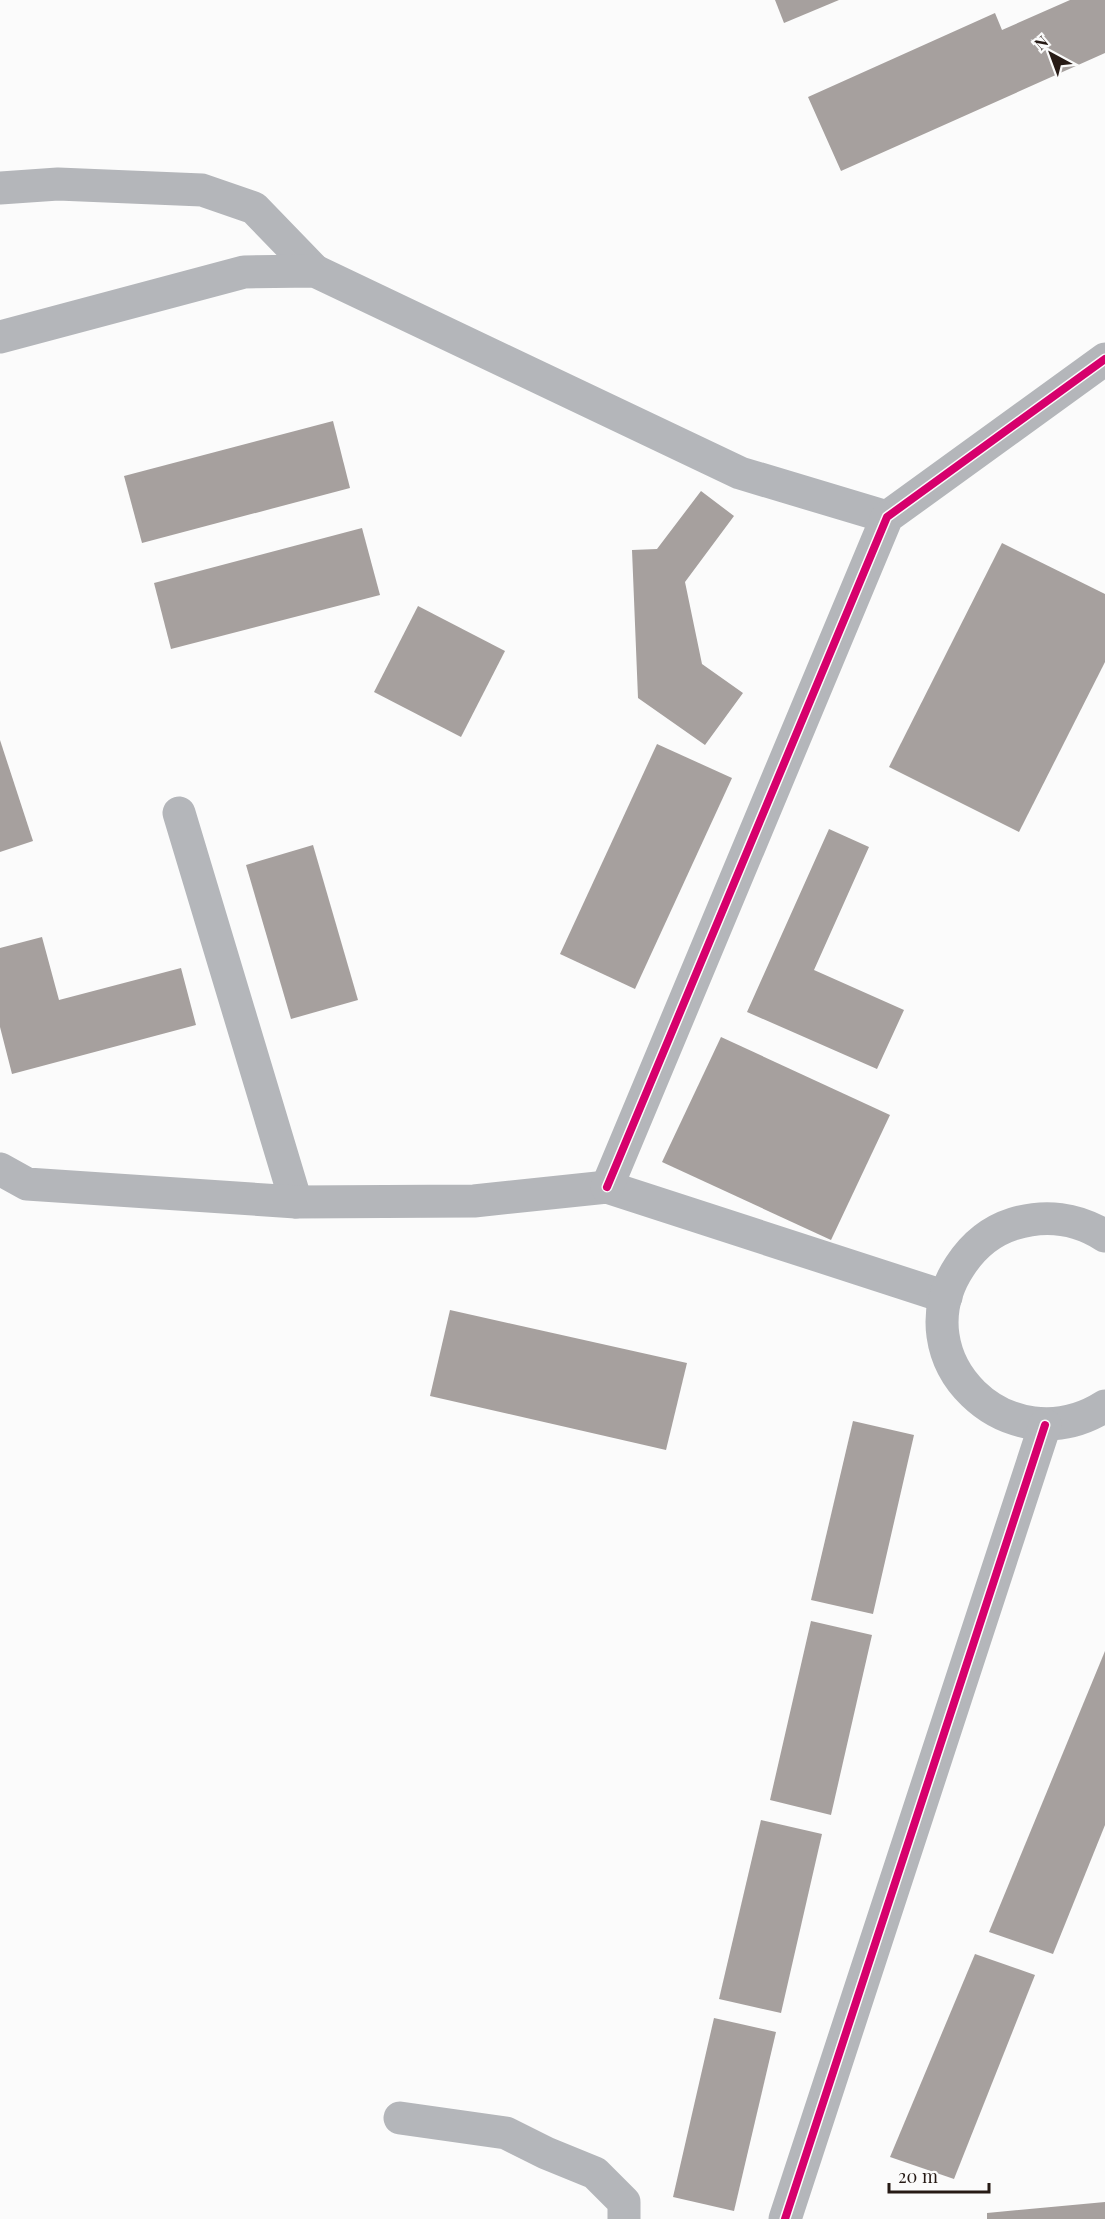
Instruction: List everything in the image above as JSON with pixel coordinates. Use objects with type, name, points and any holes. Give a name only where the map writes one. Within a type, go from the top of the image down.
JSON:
[{"type":"street","points":[[0,188],[58,184],[201,190],[254,208],[315,271],[740,473],[887,517]]},
{"type":"street","points":[[0,337],[244,272],[315,271]]},
{"type":"street","points":[[607,1187],[887,517],[1105,359]]},
{"type":"street","points":[[179,813],[296,1202]]},
{"type":"street","points":[[0,1169],[27,1184],[296,1202],[474,1201],[607,1187],[946,1297]]},
{"type":"street","points":[[1105,1236],[1093,1228],[1071,1221],[1049,1218],[1026,1220],[1004,1227],[984,1239],[967,1256],[954,1275],[946,1297],[943,1320],[945,1343],[952,1365],[964,1385],[1000,1414],[1022,1422],[1045,1425],[1068,1423],[1090,1415],[1105,1406]]},
{"type":"street","points":[[785,2219],[1045,1425]]},
{"type":"street","points":[[400,2118],[506,2133],[546,2153],[595,2173],[624,2202],[624,2219]]},
{"type":"building","points":[[775,0],[839,0],[784,23]]},
{"type":"building","points":[[1070,0],[1105,0],[1105,53],[841,171],[808,97],[995,13],[1002,30]]},
{"type":"building","points":[[333,421],[350,488],[142,543],[124,476]]},
{"type":"building","points":[[701,491],[734,516],[685,582],[702,664],[743,693],[705,745],[638,698],[632,550],[657,549]]},
{"type":"building","points":[[362,528],[380,595],[171,649],[154,583]]},
{"type":"building","points":[[1002,543],[1105,594],[1105,662],[1019,832],[889,767]]},
{"type":"building","points":[[418,606],[505,651],[461,737],[374,692]]},
{"type":"building","points":[[0,740],[33,841],[0,852]]},
{"type":"building","points":[[657,744],[732,778],[635,989],[560,954]]},
{"type":"building","points":[[829,829],[869,847],[814,970],[904,1010],[877,1069],[747,1012]]},
{"type":"building","points":[[313,845],[358,1000],[291,1019],[246,865]]},
{"type":"building","points":[[42,937],[59,1000],[181,968],[196,1025],[12,1074],[0,1027],[0,948]]},
{"type":"building","points":[[721,1037],[890,1115],[831,1240],[662,1162]]},
{"type":"building","points":[[450,1310],[687,1363],[666,1450],[430,1396]]},
{"type":"building","points":[[853,1421],[914,1435],[873,1614],[811,1600]]},
{"type":"building","points":[[811,1621],[872,1635],[831,1815],[770,1800]]},
{"type":"building","points":[[1105,1651],[1105,1825],[1053,1954],[989,1932]]},
{"type":"building","points":[[761,1820],[822,1834],[781,2013],[719,1999]]},
{"type":"building","points":[[975,1954],[1035,1975],[954,2179],[890,2157]]},
{"type":"building","points":[[714,2018],[776,2032],[734,2211],[673,2197]]},
{"type":"building","points":[[1105,2202],[1105,2219],[987,2219],[987,2213]]},
{"type":"cycle path","points":[[607,1187],[887,517],[1105,359]]},
{"type":"cycle path","points":[[785,2219],[1045,1425]]}]
